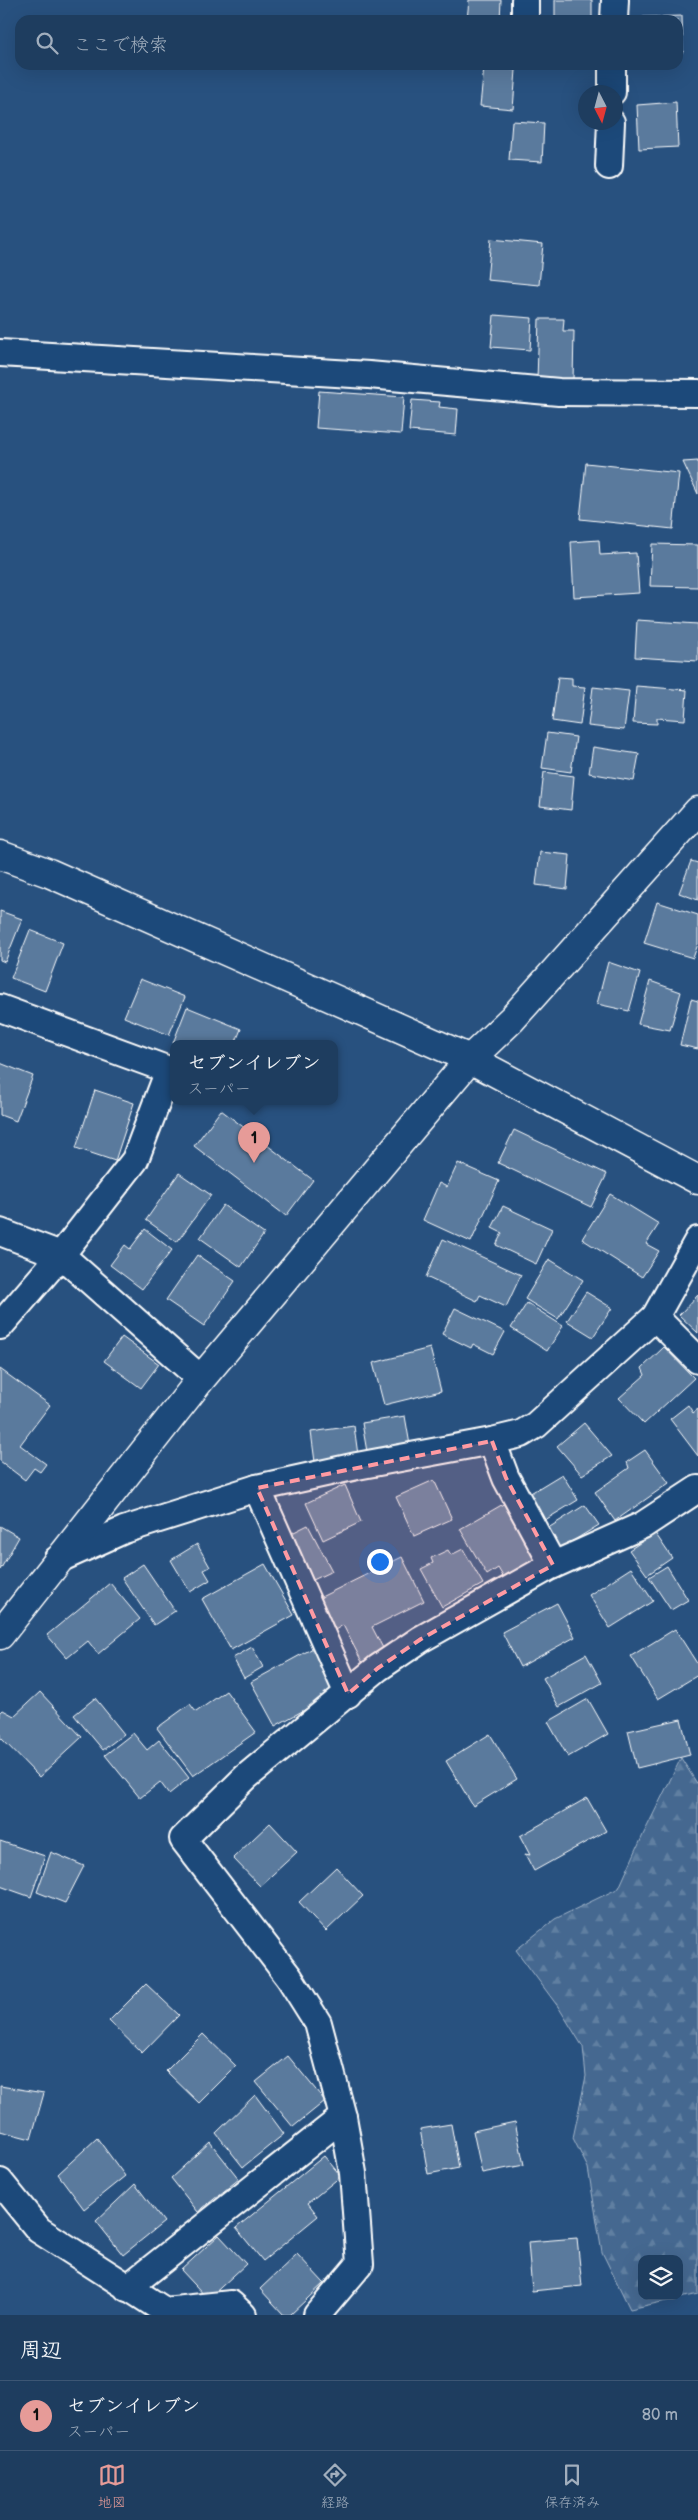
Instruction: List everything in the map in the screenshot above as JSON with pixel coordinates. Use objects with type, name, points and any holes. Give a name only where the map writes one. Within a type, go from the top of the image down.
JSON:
[{"type":"street","points":[[524,15],[525,0]]},
{"type":"street","points":[[614,15],[615,0]]},
{"type":"street","points":[[609,166],[611,130]]},
{"type":"street","points":[[0,353],[369,376],[558,392],[698,393]]},
{"type":"street","points":[[0,1634],[201,1380],[470,1059],[512,1019],[698,811]]},
{"type":"street","points":[[0,855],[49,873],[470,1059],[698,1180]]},
{"type":"street","points":[[0,1008],[169,1070],[135,1160],[61,1255],[0,1326]]},
{"type":"street","points":[[0,1232],[61,1255],[201,1380]]},
{"type":"street","points":[[57,1560],[124,1530],[257,1488],[357,1466],[492,1442],[521,1434],[536,1425],[655,1318],[698,1240]]},
{"type":"street","points":[[655,1318],[698,1360]]},
{"type":"street","points":[[492,1442],[506,1478],[553,1565]]},
{"type":"street","points":[[257,1488],[348,1694]]},
{"type":"street","points":[[317,2315],[360,2264],[352,2173],[343,2117],[318,2023],[289,1977],[183,1839],[246,1777],[378,1668],[421,1639],[553,1565],[643,1525],[698,1489]]},
{"type":"street","points":[[127,2288],[343,2117]]},
{"type":"street","points":[[0,2182],[39,2230],[165,2311],[231,2304],[243,2315]]},
{"type":"highlighted area","points":[[492,1441],[506,1478],[553,1565],[421,1639],[378,1668],[348,1694],[257,1488]]},
{"type":"green space","points":[[681,1758],[698,1785],[698,2294],[683,2297],[683,2255],[638,2255],[638,2300],[671,2300],[630,2309],[602,2252],[588,2168],[573,2138],[586,2076],[583,2047],[559,2008],[516,1950],[555,1919],[619,1888]]},
{"type":"building","points":[[469,0],[501,0],[500,15],[468,15]]},
{"type":"building","points":[[555,0],[592,0],[592,15],[555,15]]},
{"type":"building","points":[[484,70],[516,70],[513,109],[480,106]]},
{"type":"building","points":[[676,102],[678,147],[639,149],[637,105]]},
{"type":"building","points":[[512,121],[544,123],[542,162],[509,160]]},
{"type":"building","points":[[491,239],[543,244],[539,285],[487,280]]},
{"type":"building","points":[[494,315],[532,318],[530,350],[491,347]]},
{"type":"building","points":[[539,319],[564,319],[563,331],[574,331],[573,380],[537,380]]},
{"type":"building","points":[[319,391],[404,397],[401,434],[316,428]]},
{"type":"building","points":[[412,400],[440,402],[439,407],[458,409],[456,435],[409,431]]},
{"type":"building","points":[[698,461],[698,494],[683,462]]},
{"type":"building","points":[[586,463],[679,473],[673,529],[580,519]]},
{"type":"building","points":[[599,540],[600,555],[636,553],[639,593],[574,597],[571,542]]},
{"type":"building","points":[[652,544],[698,545],[698,587],[650,586]]},
{"type":"building","points":[[637,620],[698,624],[698,661],[635,657]]},
{"type":"building","points":[[558,677],[572,678],[572,686],[585,687],[580,725],[552,721]]},
{"type":"building","points":[[636,686],[687,690],[685,720],[657,718],[657,724],[633,723]]},
{"type":"building","points":[[593,687],[629,691],[624,730],[588,726]]},
{"type":"building","points":[[547,733],[576,737],[571,772],[542,768]]},
{"type":"building","points":[[593,747],[639,754],[634,781],[589,773]]},
{"type":"building","points":[[544,772],[574,776],[571,810],[540,806]]},
{"type":"building","points":[[540,852],[570,855],[567,889],[536,885]]},
{"type":"building","points":[[691,861],[698,863],[698,900],[679,893]]},
{"type":"building","points":[[657,902],[698,915],[698,944],[693,958],[644,943]]},
{"type":"building","points":[[0,911],[22,919],[5,962],[0,960]]},
{"type":"building","points":[[30,930],[63,943],[45,991],[11,978]]},
{"type":"building","points":[[608,962],[640,973],[629,1011],[597,1004]]},
{"type":"building","points":[[140,979],[185,997],[169,1035],[124,1017]]},
{"type":"building","points":[[650,981],[681,992],[670,1030],[638,1024]]},
{"type":"building","points":[[691,999],[698,1001],[698,1049],[680,1045]]},
{"type":"building","points":[[187,1007],[241,1029],[237,1040],[174,1040]]},
{"type":"building","points":[[0,1063],[33,1076],[16,1121],[0,1115]]},
{"type":"building","points":[[95,1090],[134,1103],[115,1161],[76,1148]]},
{"type":"building","points":[[221,1110],[313,1180],[286,1216],[194,1146]]},
{"type":"building","points":[[514,1130],[607,1174],[591,1207],[498,1163]]},
{"type":"building","points":[[458,1163],[499,1181],[471,1242],[423,1220],[439,1183],[447,1187]]},
{"type":"building","points":[[179,1173],[211,1195],[177,1242],[146,1220]]},
{"type":"building","points":[[610,1194],[659,1224],[646,1244],[659,1251],[642,1277],[582,1239]]},
{"type":"building","points":[[223,1205],[264,1234],[241,1267],[200,1238]]},
{"type":"building","points":[[503,1206],[552,1229],[536,1264],[496,1245],[502,1233],[492,1228]]},
{"type":"building","points":[[145,1229],[172,1250],[142,1289],[110,1265],[125,1245],[130,1249]]},
{"type":"building","points":[[443,1239],[521,1275],[506,1307],[480,1295],[477,1301],[426,1277]]},
{"type":"building","points":[[197,1255],[235,1281],[204,1326],[166,1300]]},
{"type":"building","points":[[549,1259],[583,1280],[558,1319],[525,1299]]},
{"type":"building","points":[[586,1292],[612,1308],[593,1337],[567,1321]]},
{"type":"building","points":[[698,1295],[698,1333],[679,1315]]},
{"type":"building","points":[[527,1303],[563,1326],[547,1351],[511,1328]]},
{"type":"building","points":[[455,1308],[505,1332],[493,1354],[473,1344],[471,1348],[442,1334]]},
{"type":"building","points":[[122,1337],[159,1364],[141,1388],[104,1361]]},
{"type":"building","points":[[664,1347],[694,1378],[644,1424],[619,1398],[645,1375],[642,1368]]},
{"type":"building","points":[[430,1348],[441,1391],[384,1405],[373,1363]]},
{"type":"building","points":[[0,1369],[50,1405],[20,1445],[46,1464],[40,1472],[34,1468],[25,1480],[0,1461]]},
{"type":"building","points":[[688,1405],[693,1413],[698,1409],[698,1456],[670,1419]]},
{"type":"building","points":[[405,1416],[410,1445],[367,1452],[362,1423]]},
{"type":"building","points":[[584,1423],[612,1456],[582,1475],[557,1446]]},
{"type":"building","points":[[354,1426],[358,1455],[315,1462],[311,1432]]},
{"type":"building","points":[[645,1450],[669,1483],[615,1521],[595,1492],[629,1468],[627,1462]]},
{"type":"building","points":[[562,1474],[578,1500],[545,1520],[529,1494]]},
{"type":"building","points":[[434,1480],[452,1519],[414,1536],[396,1497]]},
{"type":"building","points":[[345,1485],[361,1522],[323,1540],[306,1503]]},
{"type":"building","points":[[505,1503],[538,1559],[504,1578],[498,1568],[487,1575],[460,1529]]},
{"type":"building","points":[[585,1505],[599,1525],[558,1550],[545,1530]]},
{"type":"building","points":[[308,1525],[332,1571],[311,1581],[288,1535]]},
{"type":"building","points":[[0,1526],[19,1537],[0,1570]]},
{"type":"building","points":[[655,1533],[672,1558],[647,1575],[629,1550]]},
{"type":"building","points":[[197,1544],[210,1567],[204,1570],[210,1580],[190,1592],[171,1560]]},
{"type":"building","points":[[463,1549],[483,1584],[442,1607],[421,1569],[433,1563],[431,1558],[448,1550],[451,1555]]},
{"type":"building","points":[[402,1557],[424,1601],[372,1627],[384,1650],[362,1662],[343,1625],[335,1630],[319,1598]]},
{"type":"building","points":[[143,1564],[175,1611],[154,1625],[122,1578]]},
{"type":"building","points":[[265,1564],[294,1615],[231,1650],[202,1599]]},
{"type":"building","points":[[667,1566],[688,1600],[671,1610],[649,1577]]},
{"type":"building","points":[[631,1568],[653,1601],[610,1628],[589,1595]]},
{"type":"building","points":[[110,1583],[140,1619],[98,1654],[88,1641],[67,1658],[47,1635]]},
{"type":"building","points":[[557,1603],[575,1637],[520,1667],[502,1632]]},
{"type":"building","points":[[675,1629],[698,1665],[698,1675],[658,1699],[631,1656]]},
{"type":"building","points":[[252,1647],[263,1667],[244,1678],[233,1658]]},
{"type":"building","points":[[315,1647],[339,1691],[275,1726],[251,1682]]},
{"type":"building","points":[[586,1654],[602,1683],[559,1707],[543,1678]]},
{"type":"building","points":[[226,1691],[256,1732],[193,1776],[157,1728],[190,1704],[196,1712]]},
{"type":"building","points":[[40,1692],[82,1737],[39,1777],[0,1737],[0,1713],[3,1710],[14,1716]]},
{"type":"building","points":[[95,1698],[124,1734],[103,1750],[74,1715]]},
{"type":"building","points":[[588,1699],[608,1734],[568,1757],[548,1722]]},
{"type":"building","points":[[681,1719],[690,1755],[637,1768],[628,1731]]},
{"type":"building","points":[[133,1733],[147,1750],[159,1740],[189,1778],[169,1794],[160,1782],[140,1798],[105,1755]]},
{"type":"building","points":[[490,1734],[517,1779],[473,1806],[446,1761]]},
{"type":"building","points":[[587,1798],[606,1831],[534,1871],[525,1854],[530,1855],[520,1836]]},
{"type":"building","points":[[270,1823],[297,1852],[260,1886],[233,1858]]},
{"type":"building","points":[[0,1841],[45,1856],[31,1897],[0,1886]]},
{"type":"building","points":[[51,1852],[84,1866],[65,1903],[37,1892]]},
{"type":"building","points":[[336,1867],[363,1896],[326,1931],[299,1902]]},
{"type":"building","points":[[146,1984],[179,2015],[142,2053],[109,2021]]},
{"type":"building","points":[[203,2034],[236,2066],[199,2103],[166,2071]]},
{"type":"building","points":[[288,2056],[325,2101],[293,2127],[256,2082]]},
{"type":"building","points":[[0,2086],[44,2093],[31,2139],[0,2131]]},
{"type":"building","points":[[255,2095],[284,2134],[243,2167],[216,2133]]},
{"type":"building","points":[[515,2122],[524,2165],[482,2173],[473,2131]]},
{"type":"building","points":[[451,2124],[459,2168],[428,2174],[420,2129]]},
{"type":"building","points":[[97,2138],[125,2176],[84,2209],[58,2174]]},
{"type":"building","points":[[210,2142],[239,2179],[198,2212],[171,2178]]},
{"type":"building","points":[[324,2156],[341,2176],[308,2203],[318,2216],[263,2261],[236,2228]]},
{"type":"building","points":[[135,2184],[164,2222],[123,2255],[96,2221]]},
{"type":"building","points":[[219,2235],[246,2264],[208,2299],[181,2270]]},
{"type":"building","points":[[577,2238],[582,2286],[532,2291],[528,2242]]},
{"type":"building","points":[[297,2254],[324,2283],[290,2315],[284,2315],[260,2289]]},
{"type":"place","name":"セブンイレブン","points":[[254,1163]]}]
